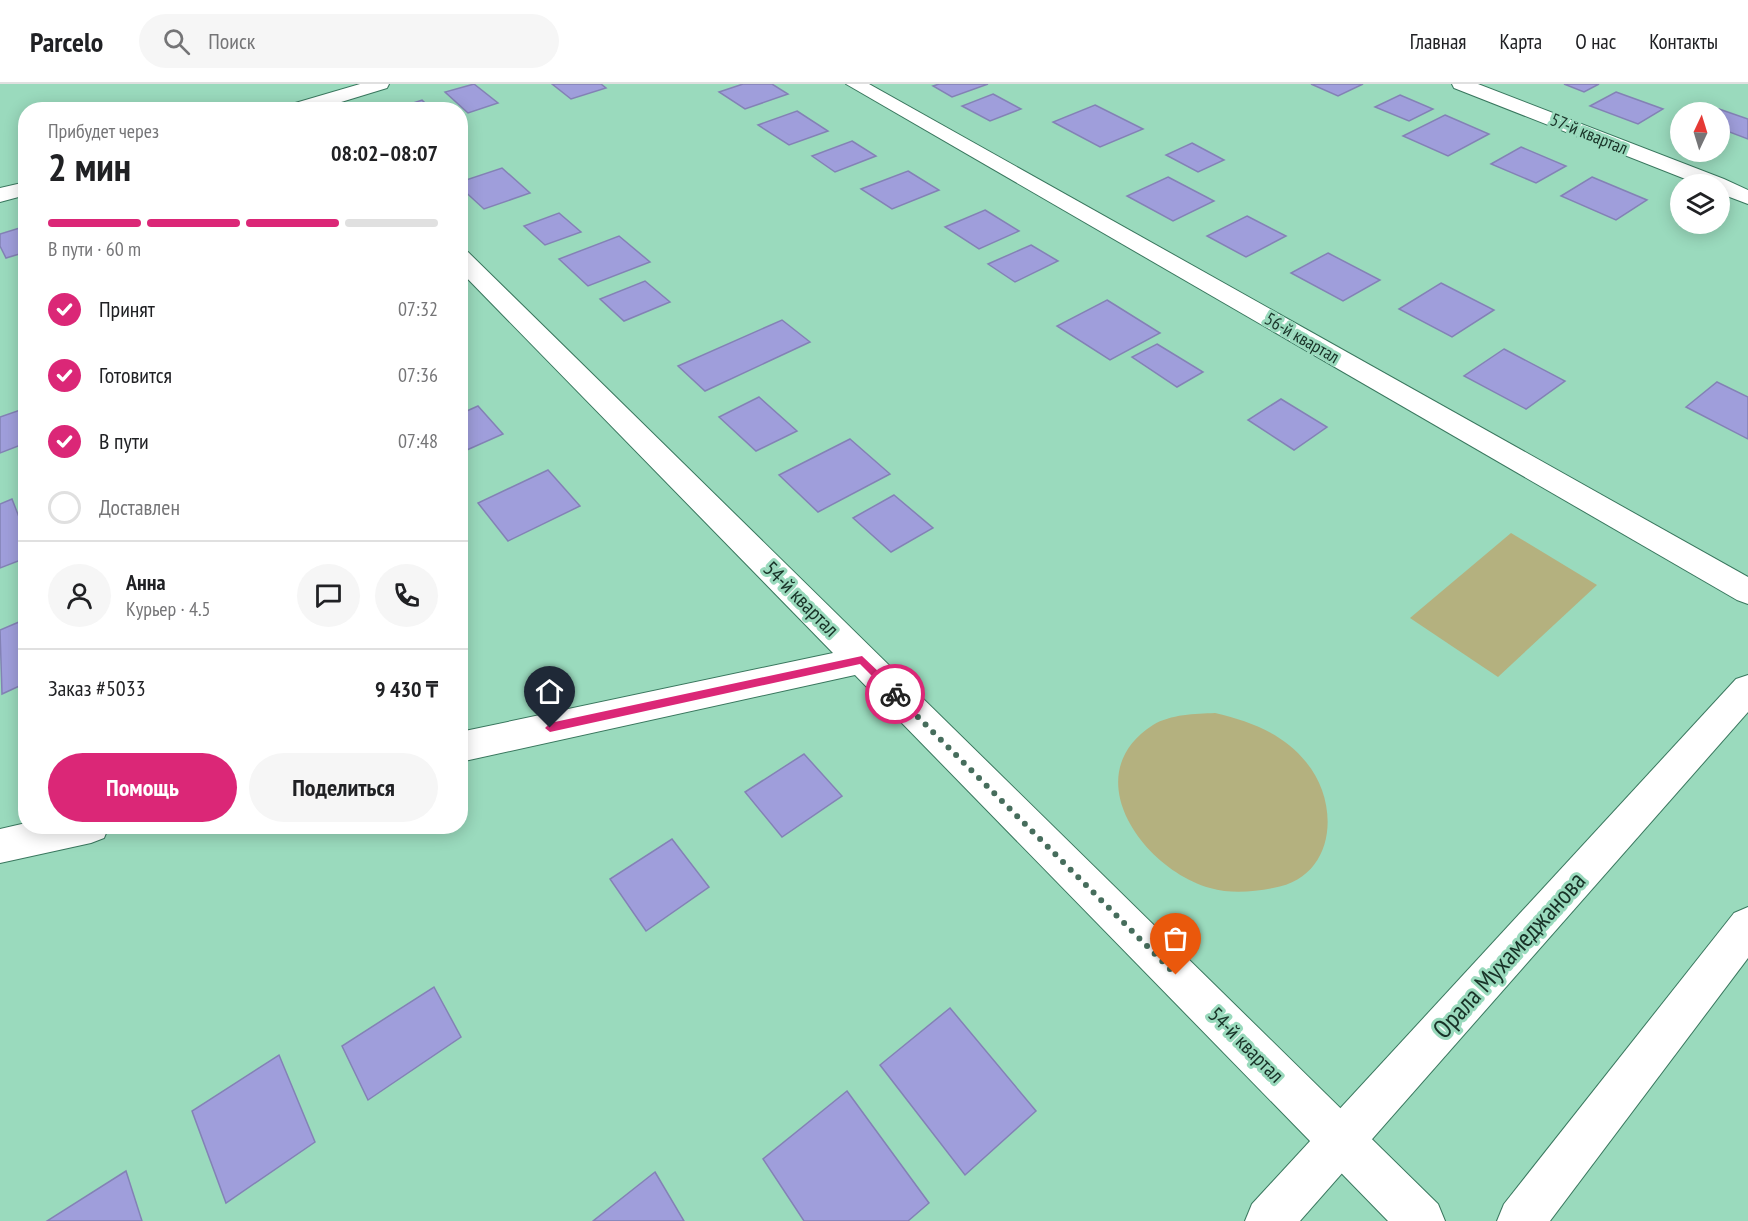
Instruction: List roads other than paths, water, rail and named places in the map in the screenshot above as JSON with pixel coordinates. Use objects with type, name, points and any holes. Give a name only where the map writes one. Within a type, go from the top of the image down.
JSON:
[{"type":"street","points":[[313,102],[330,90],[380,84]]},
{"type":"street","name":"56-й квартал","points":[[855,84],[1748,592]]},
{"type":"street","name":"57-й квартал","points":[[1461,84],[1689,174]]},
{"type":"street","points":[[0,195],[18,190]]},
{"type":"street","name":"57-й квартал","points":[[1730,190],[1748,197]]},
{"type":"street","name":"54-й квартал","points":[[468,265],[1421,1221]]},
{"type":"street","points":[[468,745],[862,660]]},
{"type":"street","name":"Орала Мухамеджанова","points":[[1269,1221],[1748,689]]},
{"type":"street","points":[[0,846],[55,834]]},
{"type":"street","points":[[1521,1221],[1748,926]]}]
